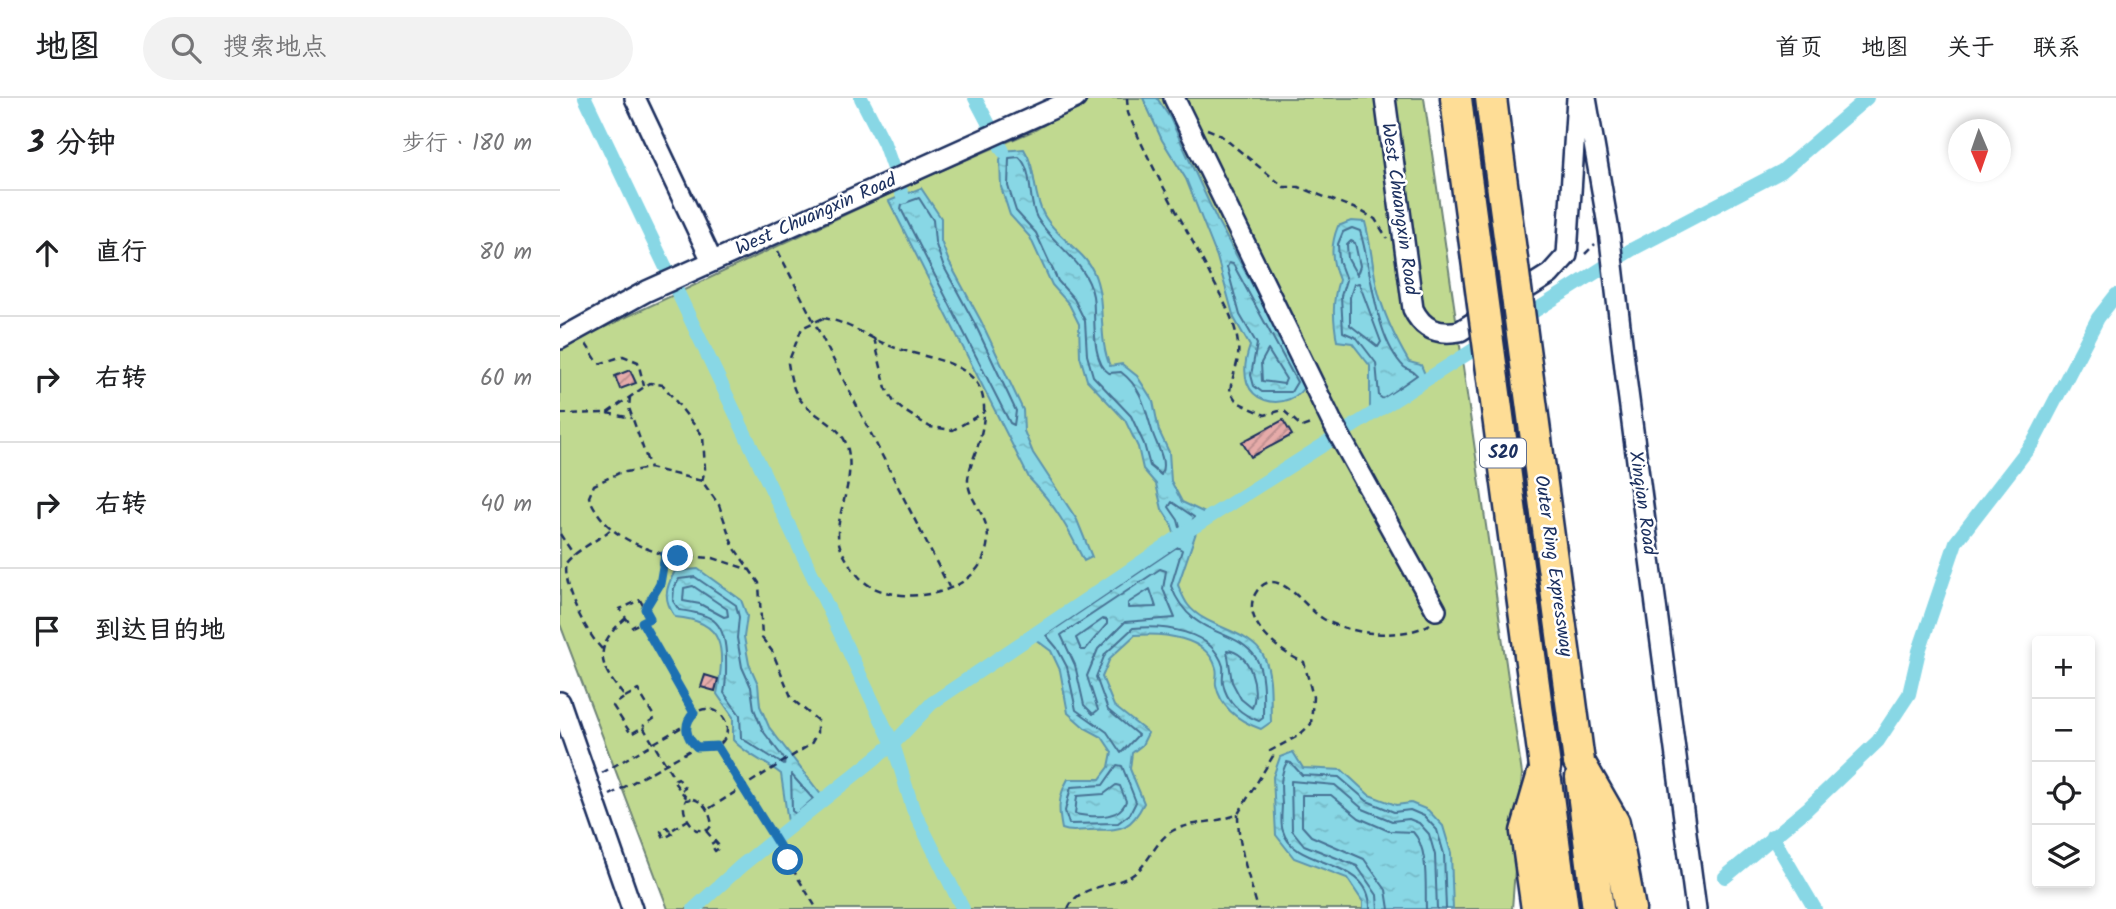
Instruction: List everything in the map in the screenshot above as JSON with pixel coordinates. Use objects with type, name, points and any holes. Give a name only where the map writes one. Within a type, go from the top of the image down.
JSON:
[{"type":"highway","name":"Outer Ring Expressway","points":[[1456,98],[1563,909]]},
{"type":"highway","name":"Outer Ring Expressway","points":[[1491,98],[1598,909]]},
{"type":"highway","points":[[1579,762],[1614,822],[1630,909]]},
{"type":"highway","points":[[1537,909],[1527,832],[1545,767]]},
{"type":"street","points":[[635,98],[712,261]]},
{"type":"street","name":"West Chuangxin Road","points":[[560,339],[647,291],[1076,98]]},
{"type":"street","points":[[1174,98],[1329,417],[1436,610]]},
{"type":"street","name":"West Chuangxin Road","points":[[1384,98],[1413,309],[1426,327],[1448,333],[1460,331],[1550,274],[1567,255],[1577,98]]},
{"type":"street","name":"Xinqian Road","points":[[1586,98],[1617,289],[1696,909]]},
{"type":"street","points":[[560,702],[632,909]]},
{"type":"path","points":[[1127,98],[1128,113],[1139,138],[1215,286],[1233,328],[1238,344],[1238,371],[1232,379],[1230,391],[1237,402],[1252,410],[1265,415],[1283,410],[1302,427],[1329,417]]},
{"type":"path","points":[[1187,125],[1219,134],[1284,187],[1300,187],[1375,219],[1392,246]]},
{"type":"path","points":[[770,235],[949,587]]},
{"type":"path","points":[[823,318],[839,320],[899,349],[943,360],[967,371],[981,396],[984,412],[968,484],[982,510],[989,540],[981,565],[973,574],[949,587],[922,596],[882,591],[858,576],[842,551],[836,536],[849,486],[850,458],[843,435],[800,400],[788,363],[796,338],[802,328],[812,321],[823,318]]},
{"type":"path","points":[[874,337],[886,388],[894,402],[903,410],[930,427],[953,430],[984,412]]},
{"type":"path","points":[[582,338],[599,364],[623,356],[638,362],[644,386]]},
{"type":"path","points":[[607,413],[650,383],[663,385],[703,436],[705,469],[702,481]]},
{"type":"path","points":[[630,397],[632,418],[650,468]]},
{"type":"path","points":[[560,414],[607,413],[632,418]]},
{"type":"path","points":[[707,810],[803,750],[817,733],[817,720],[792,699],[772,651],[762,638],[759,583],[751,570],[733,546],[719,505],[702,481],[650,468],[619,473],[594,485],[589,498],[596,513],[610,530],[630,542],[665,555],[713,558],[751,570]]},
{"type":"path","points":[[602,649],[592,639],[564,590],[562,577],[565,565],[574,555],[610,530]]},
{"type":"path","points":[[560,534],[574,555]]},
{"type":"path","points":[[645,609],[660,584],[665,555]]},
{"type":"path","points":[[1258,909],[1248,885],[1238,837],[1238,814],[1273,756],[1270,751],[1306,730],[1312,712],[1311,683],[1304,662],[1292,658],[1273,641],[1252,613],[1252,598],[1261,586],[1273,583],[1291,589],[1324,620],[1387,636],[1417,632],[1435,619],[1436,610]]},
{"type":"path","points":[[640,600],[650,618],[632,627],[626,618],[620,609],[640,600]]},
{"type":"path","points":[[625,697],[606,670],[602,649],[605,639],[626,618]]},
{"type":"path","points":[[642,622],[694,713]]},
{"type":"path","points":[[638,690],[655,718],[631,734],[613,706],[625,697],[638,690]]},
{"type":"path","points":[[587,781],[687,724],[694,713],[713,709],[723,717],[727,730],[717,746]]},
{"type":"path","points":[[687,724],[688,737],[697,747]]},
{"type":"path","points":[[643,727],[667,764],[675,779],[673,781],[688,800]]},
{"type":"path","points":[[595,803],[697,747],[717,746]]},
{"type":"path","points":[[717,746],[817,909]]},
{"type":"path","points":[[688,800],[699,800],[707,810],[712,825],[706,831]]},
{"type":"path","points":[[688,800],[683,806],[688,820],[696,830],[706,831],[714,842]]},
{"type":"path","points":[[1068,909],[1071,900],[1083,892],[1130,876],[1174,831],[1238,814]]},
{"type":"path","points":[[670,831],[688,820]]},
{"type":"green space","points":[[1091,98],[1424,98],[1522,774],[1512,909],[668,909],[560,624],[560,348],[917,181],[1035,130]]},
{"type":"water","points":[[1143,98],[1157,98],[1170,118],[1217,220],[1306,383],[1299,393],[1289,399],[1277,402],[1265,400],[1254,394],[1247,383],[1245,367],[1250,346],[1234,318],[1217,257],[1186,179],[1162,140]]},
{"type":"water","points":[[1024,149],[1044,215],[1055,230],[1083,256],[1093,271],[1100,294],[1104,343],[1110,366],[1122,364],[1137,376],[1153,401],[1159,431],[1169,452],[1171,481],[1182,502],[1211,516],[1199,524],[1178,585],[1183,596],[1196,613],[1249,640],[1264,657],[1270,680],[1271,722],[1261,729],[1246,723],[1227,708],[1219,693],[1216,683],[1217,670],[1211,657],[1193,643],[1170,636],[1135,635],[1110,658],[1102,677],[1114,706],[1148,733],[1142,745],[1132,753],[1130,769],[1144,803],[1133,820],[1116,829],[1062,829],[1060,803],[1068,779],[1100,779],[1109,767],[1112,752],[1102,737],[1085,728],[1068,713],[1060,670],[1051,651],[1031,636],[1176,539],[1171,523],[1162,509],[1156,484],[1143,469],[1138,447],[1125,420],[1087,380],[1080,356],[1079,324],[1069,304],[1052,285],[1030,237],[1010,215],[1001,187],[1000,160],[1003,151]]},
{"type":"water","points":[[921,188],[941,218],[941,241],[949,262],[981,321],[1023,410],[1024,431],[1033,453],[1077,520],[1092,557],[1084,561],[1060,517],[1029,478],[889,201]]},
{"type":"water","points":[[1351,221],[1365,222],[1377,287],[1386,316],[1409,362],[1421,365],[1427,379],[1370,416],[1370,366],[1352,343],[1337,341],[1335,325],[1334,303],[1339,280],[1333,259],[1334,240],[1338,226]]},
{"type":"water","points":[[698,569],[741,600],[747,616],[744,637],[749,664],[758,684],[760,706],[769,727],[825,800],[789,829],[781,774],[733,740],[733,717],[717,694],[721,664],[718,640],[704,625],[675,617],[669,605],[667,589],[675,571]]},
{"type":"water","points":[[1293,752],[1303,768],[1342,770],[1369,795],[1396,805],[1411,803],[1428,810],[1443,826],[1451,853],[1453,909],[1363,909],[1363,902],[1347,878],[1294,858],[1276,835],[1273,777],[1280,757]]},
{"type":"building","points":[[630,370],[636,383],[620,389],[615,376]]},
{"type":"building","points":[[1283,420],[1292,435],[1251,457],[1242,442]]},
{"type":"building","points":[[705,675],[718,679],[715,691],[701,687]]},
{"type":"waterway","points":[[585,98],[893,744],[913,809],[963,909]]},
{"type":"waterway","points":[[861,98],[884,143],[903,197]]},
{"type":"waterway","points":[[975,98],[1003,151]]},
{"type":"waterway","points":[[694,909],[741,866],[893,744],[932,703],[1192,528],[1631,250],[1782,171],[1867,98]]},
{"type":"waterway","points":[[1725,877],[1807,809],[1878,741],[1909,694],[1919,651],[1956,542],[2034,441],[2098,318],[2116,295]]},
{"type":"waterway","points":[[1772,836],[1815,909]]},
{"type":"route","points":[[678,556],[665,555],[660,584],[653,600],[645,609],[650,618],[642,622],[694,713],[687,724],[688,737],[697,747],[717,746],[788,860]]}]
